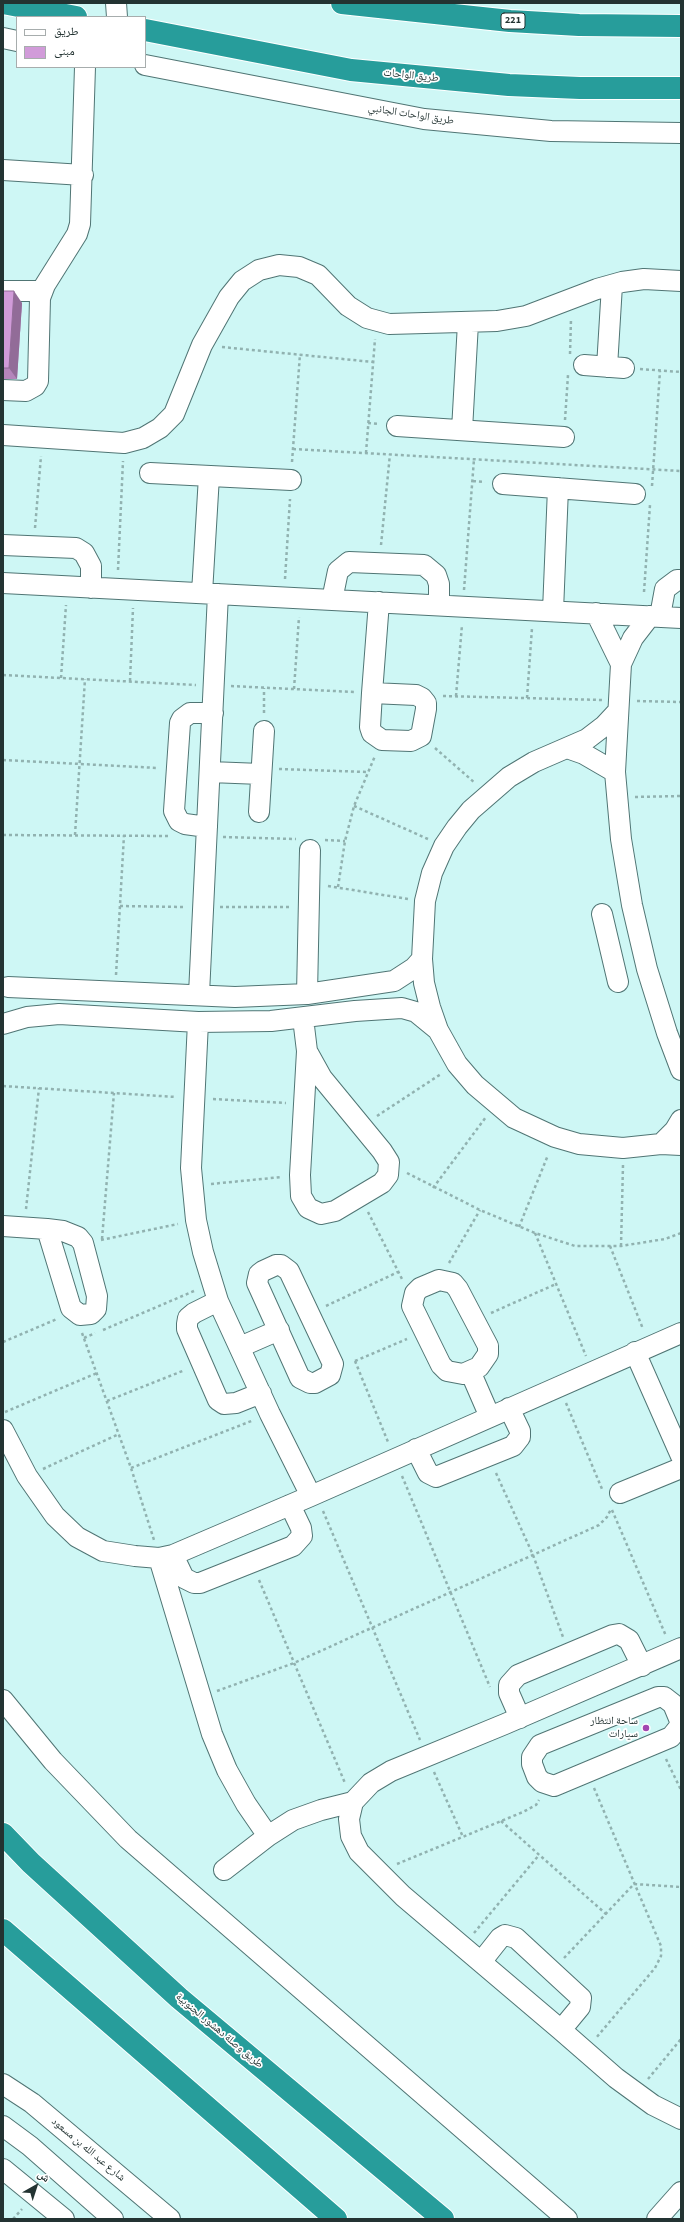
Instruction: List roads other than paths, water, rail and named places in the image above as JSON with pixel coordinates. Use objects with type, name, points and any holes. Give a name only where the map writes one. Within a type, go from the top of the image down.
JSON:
[{"type":"highway","points":[[3,3],[71,16]]},
{"type":"highway","name":"221","points":[[344,4],[510,21],[579,25],[681,26]]},
{"type":"highway","name":"طريق الواحات","points":[[146,30],[351,70],[509,85],[580,88],[681,88]]},
{"type":"highway","name":"طريق وصلة دهشور الجنوبية","points":[[3,1834],[31,1863],[179,1998],[443,2219]]},
{"type":"highway","points":[[3,1930],[336,2219]]},
{"type":"street","points":[[116,3],[117,16]]},
{"type":"street","points":[[3,38],[16,41]]},
{"type":"street","name":"طريق الواحات الجانبي","points":[[146,65],[424,119],[551,131],[681,133]]},
{"type":"street","points":[[3,390],[26,391],[35,386],[38,381],[42,291],[77,234],[80,224],[83,175],[85,68]]},
{"type":"street","points":[[3,170],[83,175]]},
{"type":"street","points":[[3,435],[124,443],[143,438],[160,428],[174,414],[202,344],[226,303],[242,281],[259,270],[279,265],[299,267],[318,275],[348,306],[367,318],[389,324],[468,323],[526,316],[572,298],[612,285],[644,279],[681,281]]},
{"type":"street","points":[[574,365],[615,368],[612,285]]},
{"type":"street","points":[[3,290],[42,291]]},
{"type":"street","points":[[462,430],[468,323]]},
{"type":"street","points":[[397,426],[564,438]]},
{"type":"street","points":[[150,473],[291,480]]},
{"type":"street","points":[[199,994],[214,685],[210,594],[209,476]]},
{"type":"street","points":[[503,484],[635,494]]},
{"type":"street","points":[[553,611],[558,488]]},
{"type":"street","points":[[3,545],[76,548],[84,553],[91,566],[90,588]]},
{"type":"street","points":[[332,600],[335,579],[338,571],[342,566],[349,562],[424,565],[436,575],[440,584],[439,605]]},
{"type":"street","points":[[681,580],[677,580],[665,589],[655,616],[633,638],[621,664],[615,772],[621,839],[640,938],[667,1033],[681,1070]]},
{"type":"street","points":[[3,583],[681,618]]},
{"type":"street","points":[[372,693],[416,695],[422,698],[426,703],[421,736],[411,741],[382,740],[372,733],[370,727],[372,693],[379,602]]},
{"type":"street","points":[[596,613],[621,664]]},
{"type":"street","points":[[618,706],[604,726],[587,739],[534,762],[488,794],[462,821],[444,846],[432,873],[425,901],[422,959],[430,1007],[438,1030],[457,1064],[475,1085],[495,1104],[514,1118],[555,1137],[579,1144],[623,1148],[661,1144],[681,1145]]},
{"type":"street","points":[[207,826],[185,824],[179,821],[174,811],[182,718],[190,713],[213,713]]},
{"type":"street","points":[[259,812],[264,731]]},
{"type":"street","points":[[568,748],[584,754],[615,772]]},
{"type":"street","points":[[210,772],[261,771]]},
{"type":"street","points":[[307,994],[310,850]]},
{"type":"street","points":[[602,914],[618,982]]},
{"type":"street","points":[[609,944],[640,938]]},
{"type":"street","points":[[3,1023],[11,1011],[13,1003],[6,984],[115,992],[199,994],[242,997],[307,994],[394,981],[409,971],[422,959]]},
{"type":"street","points":[[3,1023],[27,1017],[59,1014],[198,1022],[242,1022],[303,1018],[355,1010],[402,1008],[416,1012],[428,1020],[438,1030]]},
{"type":"street","points":[[303,1018],[307,1051],[300,1175],[301,1196],[308,1208],[322,1214],[335,1211],[382,1183],[388,1174],[389,1162],[382,1150],[322,1078],[307,1051]]},
{"type":"street","points":[[198,1022],[194,1098],[192,1186],[196,1220],[215,1292],[270,1414],[314,1495]]},
{"type":"street","points":[[661,1144],[675,1130],[681,1120]]},
{"type":"street","points":[[3,1226],[47,1229],[71,1232],[78,1237],[83,1243],[98,1303],[91,1314],[85,1315],[75,1312],[69,1302],[47,1229]]},
{"type":"street","points":[[276,1265],[286,1268],[333,1364],[332,1370],[326,1379],[315,1383],[304,1381],[300,1378],[279,1330],[257,1283],[259,1274],[276,1265]]},
{"type":"street","points":[[439,1280],[453,1283],[458,1289],[488,1346],[488,1354],[479,1368],[470,1371],[463,1374],[455,1373],[441,1365],[412,1306],[412,1299],[420,1288],[439,1280]]},
{"type":"street","points":[[215,1292],[188,1318],[187,1329],[218,1400],[224,1404],[236,1403],[261,1392]]},
{"type":"street","points":[[240,1346],[279,1330]]},
{"type":"street","points":[[3,1431],[27,1476],[55,1516],[77,1537],[103,1551],[135,1556],[166,1556],[314,1495],[681,1333]]},
{"type":"street","points":[[642,1349],[681,1456]]},
{"type":"street","points":[[470,1371],[490,1417]]},
{"type":"street","points":[[416,1449],[428,1473],[436,1477],[513,1446],[520,1438],[510,1408]]},
{"type":"street","points":[[612,1498],[681,1468]]},
{"type":"street","points":[[166,1556],[184,1578],[194,1584],[292,1546],[302,1536],[301,1528],[290,1505]]},
{"type":"street","points":[[166,1556],[200,1698],[212,1734],[227,1770],[246,1804],[268,1836]]},
{"type":"street","points":[[520,1718],[509,1693],[509,1685],[513,1679],[518,1675],[569,1653],[619,1634],[629,1640],[642,1666]]},
{"type":"street","points":[[677,1650],[520,1718],[391,1771],[371,1783],[353,1802],[349,1819],[351,1836],[359,1852],[377,1872],[430,1921],[481,1962],[636,2094],[681,2119]]},
{"type":"street","points":[[580,1692],[592,1724]]},
{"type":"street","points":[[658,1697],[664,1697],[673,1704],[680,1721],[679,1727],[671,1737],[554,1786],[542,1782],[537,1777],[532,1764],[532,1757],[540,1745],[592,1724],[658,1697]]},
{"type":"street","points":[[3,1700],[53,1761],[128,1839],[567,2219]]},
{"type":"street","points":[[224,1870],[268,1836],[293,1820],[321,1810],[353,1802]]},
{"type":"street","points":[[481,1962],[500,1938],[505,1935],[516,1938],[553,1970],[581,1998],[580,2007],[561,2030]]},
{"type":"street","points":[[3,1942],[26,1949]]},
{"type":"street","name":"شارع عبد الله بن مسعود","points":[[3,2084],[32,2103],[170,2219]]},
{"type":"street","points":[[3,2126],[30,2146],[113,2219]]},
{"type":"street","points":[[3,2169],[64,2219]]},
{"type":"street","points":[[657,2219],[681,2192]]},
{"type":"place","name":"ساحة انتظار سيارات","points":[[646,1728]]}]
